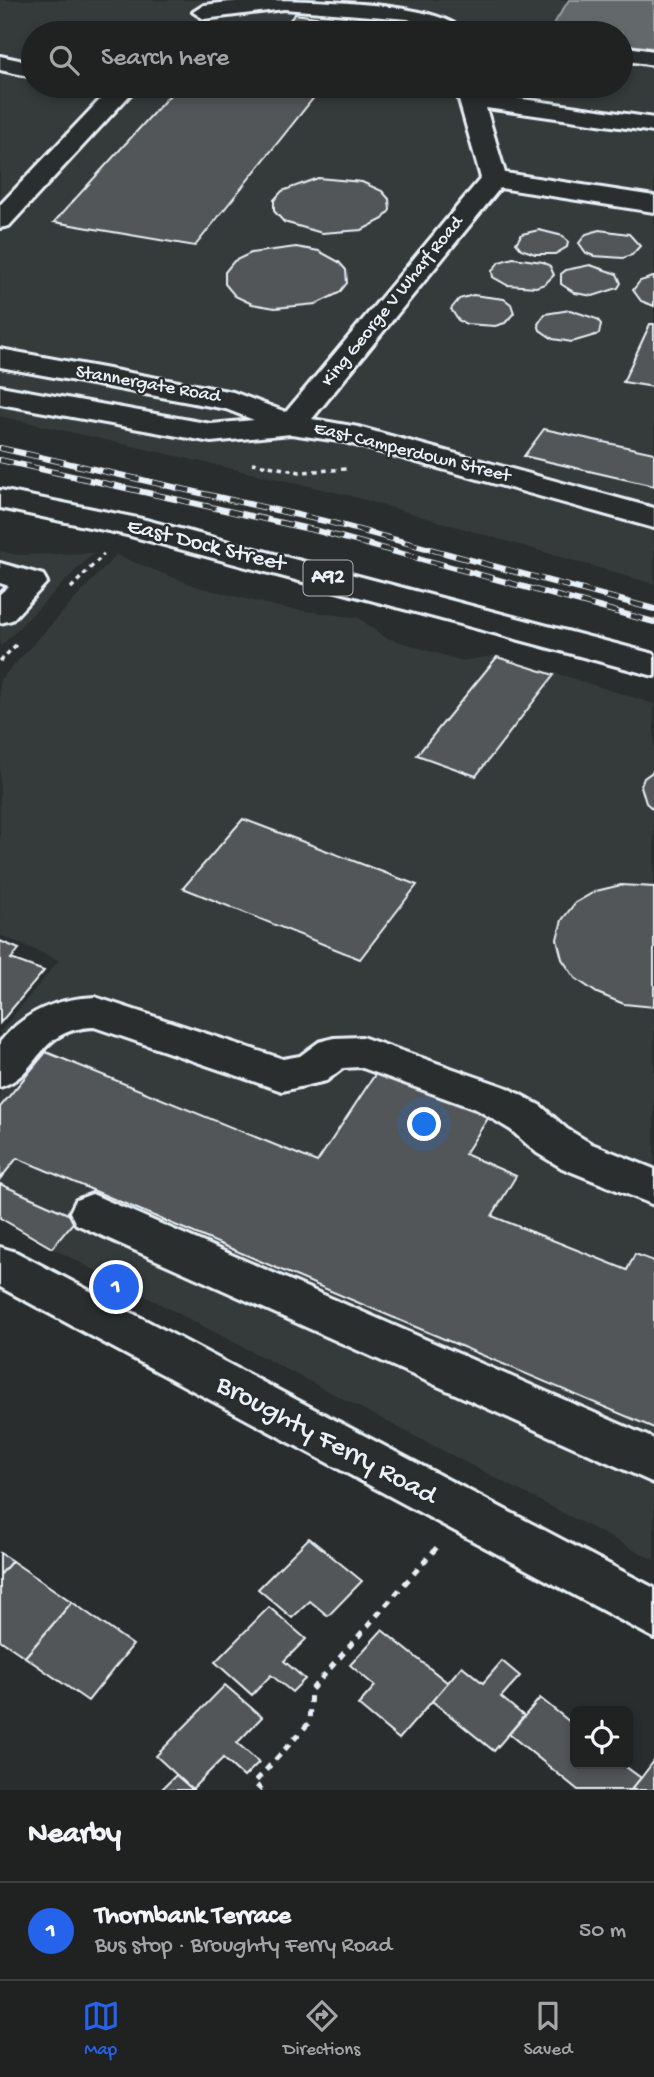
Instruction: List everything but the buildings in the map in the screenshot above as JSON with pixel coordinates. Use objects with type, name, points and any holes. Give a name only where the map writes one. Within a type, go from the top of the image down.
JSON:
[{"type":"main road","points":[[195,13],[284,2],[412,13],[429,21]]},
{"type":"main road","points":[[633,55],[654,58]]},
{"type":"main road","points":[[0,63],[21,68]]},
{"type":"main road","points":[[0,220],[112,98]]},
{"type":"main road","points":[[471,98],[494,179],[654,204]]},
{"type":"main road","points":[[503,98],[654,125]]},
{"type":"main road","name":"King George V Wharf Road","points":[[291,425],[494,179]]},
{"type":"main road","name":"Stannergate Road","points":[[0,358],[233,401],[291,425]]},
{"type":"main road","name":"East Camperdown Street","points":[[0,395],[211,433],[291,425],[347,433],[654,518]]},
{"type":"main road","name":"East Dock Street","points":[[0,499],[131,526],[654,665]]},
{"type":"main road","points":[[0,573],[31,582],[0,613]]},
{"type":"main road","points":[[0,1071],[30,1034],[47,1019],[71,1012],[95,1012],[282,1075],[312,1070],[334,1053],[362,1052],[493,1099],[526,1118],[576,1156],[654,1188]]},
{"type":"main road","points":[[92,1212],[654,1462]]},
{"type":"main road","name":"Broughty Ferry Road","points":[[0,1265],[654,1614]]},
{"type":"path","points":[[262,1790],[254,1783],[309,1723],[311,1690],[465,1515]]},
{"type":"shaded area","points":[[0,0],[569,0],[556,21],[21,21],[21,98],[633,98],[633,45],[654,48],[654,584],[348,495],[0,416]]},
{"type":"shaded area","points":[[569,0],[654,0],[654,48],[633,45],[633,21],[556,21]]},
{"type":"shaded area","points":[[0,551],[17,555],[93,553],[0,647]]},
{"type":"shaded area","points":[[116,555],[195,586],[282,608],[359,618],[384,637],[462,661],[498,655],[654,704],[654,1560],[52,1248],[0,1218],[0,1032],[59,960],[0,935],[0,680]]},
{"type":"railway","points":[[0,448],[329,522],[654,609]]},
{"type":"railway","points":[[0,460],[318,531],[654,622]]},
{"type":"place","name":"Thornbank Terrace","points":[[116,1287]]}]
